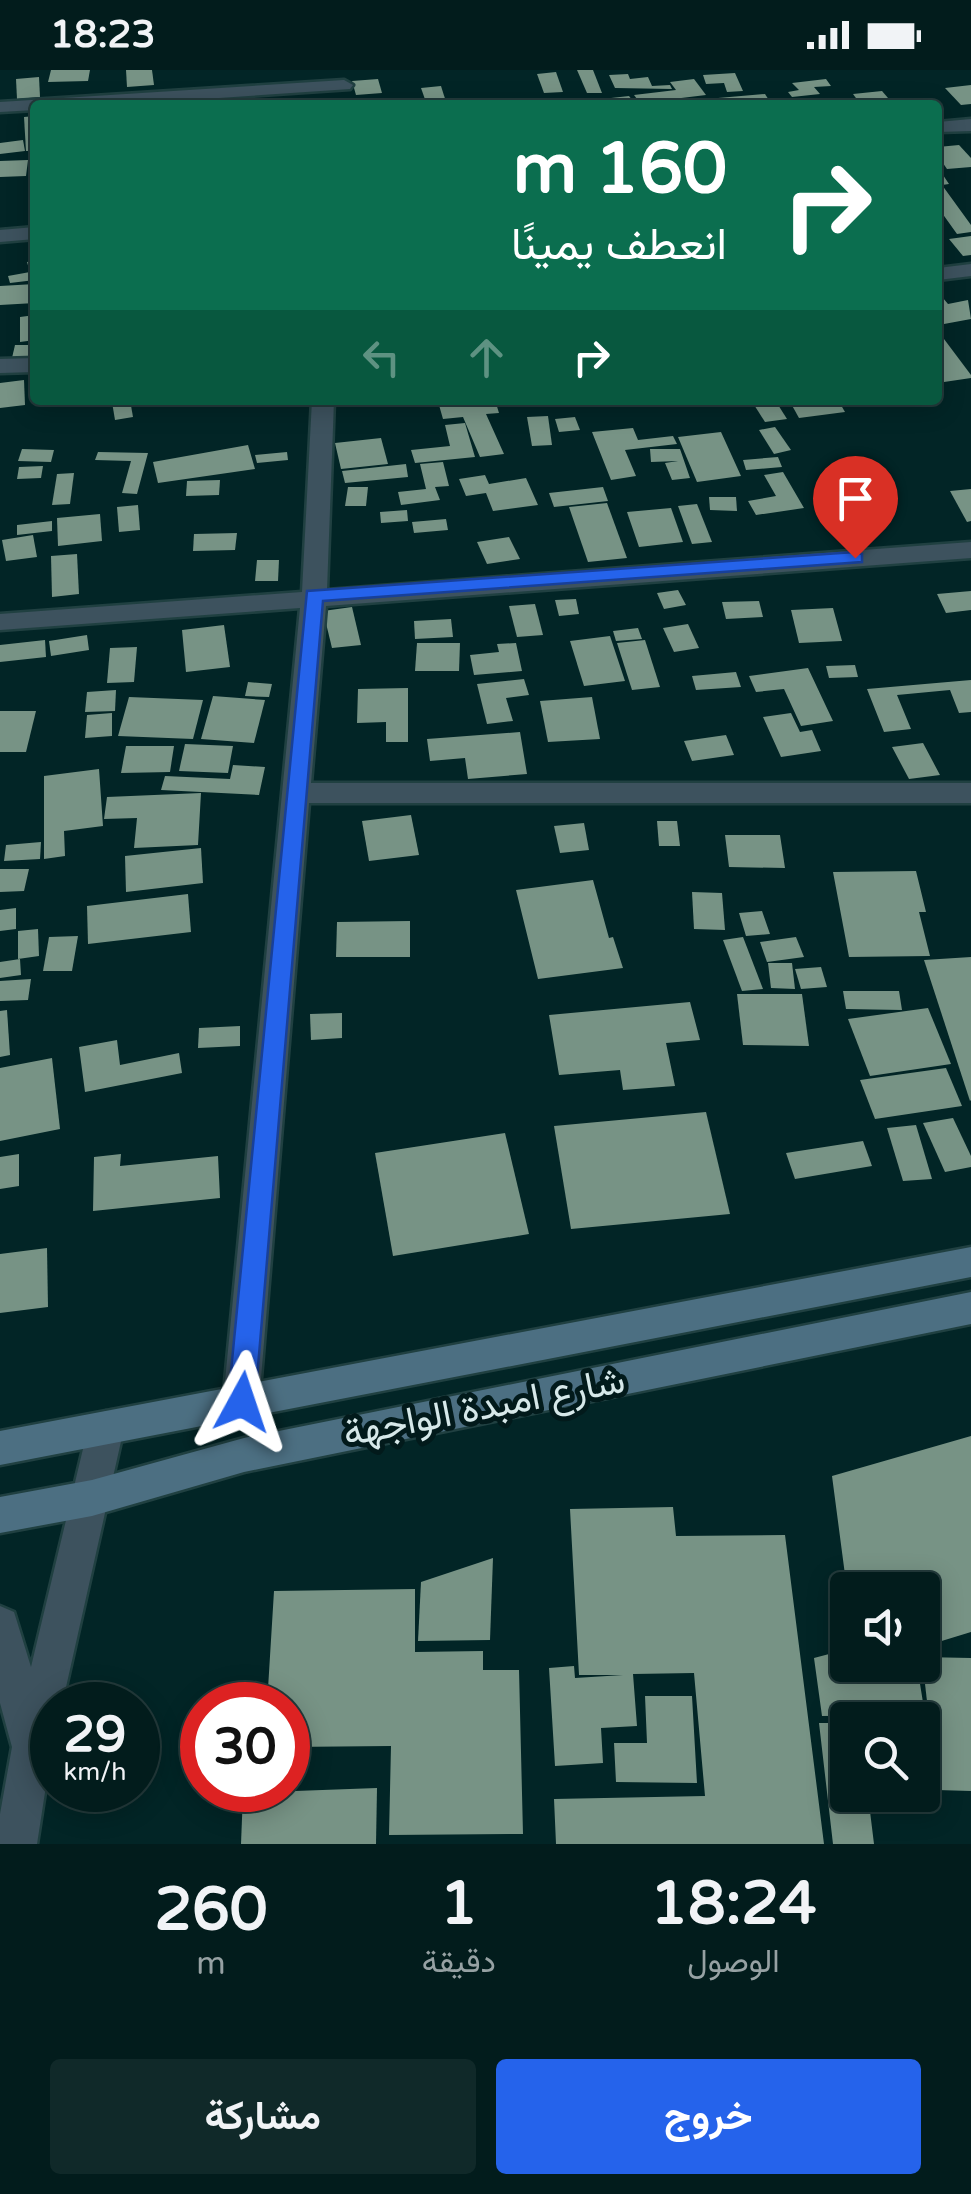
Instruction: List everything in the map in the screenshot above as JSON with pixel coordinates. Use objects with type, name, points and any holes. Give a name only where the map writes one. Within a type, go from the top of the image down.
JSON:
[{"type":"main road","name":"شارع امبدة الواجهة","points":[[0,1448],[971,1262]]},
{"type":"main road","name":"شارع امبدة الواجهة","points":[[0,1515],[92,1498],[244,1455],[971,1308]]},
{"type":"street","points":[[120,100],[344,87]]},
{"type":"street","points":[[0,107],[30,105]]},
{"type":"street","points":[[942,127],[971,125]]},
{"type":"street","points":[[0,236],[30,234]]},
{"type":"street","points":[[942,274],[971,270]]},
{"type":"street","points":[[0,366],[30,365]]},
{"type":"street","points":[[242,1402],[314,596],[323,405]]},
{"type":"street","points":[[0,622],[971,550]]},
{"type":"street","points":[[296,792],[971,793]]},
{"type":"street","points":[[48,1682],[106,1428]]},
{"type":"street","points":[[0,1626],[30,1739]]},
{"type":"street","points":[[16,1844],[30,1759]]},
{"type":"building","points":[[51,70],[90,70],[88,81],[48,82]]},
{"type":"building","points":[[126,70],[152,70],[154,85],[127,87]]},
{"type":"building","points":[[577,70],[593,70],[602,93],[587,93]]},
{"type":"building","points":[[556,72],[563,92],[544,93],[537,74]]},
{"type":"building","points":[[735,73],[743,91],[727,92],[724,83],[706,84],[703,75]]},
{"type":"building","points":[[628,74],[630,79],[648,77],[652,86],[670,85],[672,89],[615,88],[609,75]]},
{"type":"building","points":[[39,77],[40,97],[17,99],[16,79]]},
{"type":"building","points":[[378,79],[382,93],[356,95],[352,81]]},
{"type":"building","points":[[694,79],[706,95],[638,100],[634,95],[676,90],[670,82]]},
{"type":"building","points":[[826,79],[831,86],[814,87],[820,94],[792,97],[788,92],[799,90],[792,83]]},
{"type":"building","points":[[971,85],[971,104],[961,105],[945,88]]},
{"type":"building","points":[[441,86],[445,100],[425,100],[421,88]]},
{"type":"building","points":[[882,91],[890,100],[857,100],[853,94]]},
{"type":"building","points":[[765,94],[769,100],[719,100]]},
{"type":"building","points":[[629,96],[632,100],[593,100]]},
{"type":"building","points":[[30,116],[30,151],[26,151],[24,117]]},
{"type":"building","points":[[23,140],[25,151],[0,154],[0,143]]},
{"type":"building","points":[[959,145],[971,158],[971,167],[947,169],[942,162],[942,147]]},
{"type":"building","points":[[28,160],[26,176],[0,177],[0,161]]},
{"type":"building","points":[[942,185],[971,225],[971,232],[957,234],[942,213]]},
{"type":"building","points":[[971,236],[971,255],[963,256],[949,239]]},
{"type":"building","points":[[30,272],[30,281],[10,283],[8,276]]},
{"type":"building","points":[[30,284],[30,303],[0,305],[0,286]]},
{"type":"building","points":[[942,297],[948,304],[968,300],[971,319],[944,324]]},
{"type":"building","points":[[30,316],[30,341],[20,342],[20,317]]},
{"type":"building","points":[[942,336],[971,375],[944,382],[942,379]]},
{"type":"building","points":[[15,345],[30,345],[30,358],[12,358]]},
{"type":"building","points":[[24,380],[25,405],[0,408],[0,383]]},
{"type":"building","points":[[112,405],[131,405],[133,417],[115,420]]},
{"type":"building","points":[[439,405],[497,405],[499,413],[486,414],[504,454],[480,457],[463,417],[443,419]]},
{"type":"building","points":[[754,405],[778,405],[787,419],[765,422]]},
{"type":"building","points":[[792,405],[841,405],[845,412],[799,418]]},
{"type":"building","points":[[548,416],[552,445],[532,446],[527,417]]},
{"type":"building","points":[[575,417],[580,430],[559,432],[555,419]]},
{"type":"building","points":[[465,423],[475,457],[415,463],[411,450],[450,446],[445,425]]},
{"type":"building","points":[[775,427],[791,450],[774,454],[759,430]]},
{"type":"building","points":[[633,428],[638,440],[673,436],[677,444],[625,450],[636,476],[611,480],[592,432]]},
{"type":"building","points":[[721,432],[741,476],[697,482],[678,437]]},
{"type":"building","points":[[381,438],[388,464],[341,469],[335,443]]},
{"type":"building","points":[[248,445],[255,469],[158,483],[153,462]]},
{"type":"building","points":[[22,449],[54,450],[51,462],[18,461]]},
{"type":"building","points":[[650,449],[680,449],[690,478],[672,480],[665,463],[678,461],[651,462]]},
{"type":"building","points":[[98,452],[148,453],[137,494],[122,493],[131,461],[95,460]]},
{"type":"building","points":[[287,452],[288,460],[257,463],[255,455]]},
{"type":"building","points":[[778,457],[782,467],[746,470],[743,460]]},
{"type":"building","points":[[443,462],[449,486],[435,487],[440,500],[401,505],[398,492],[426,489],[420,464]]},
{"type":"building","points":[[406,464],[408,477],[345,483],[342,471]]},
{"type":"building","points":[[43,466],[41,478],[17,479],[19,467]]},
{"type":"building","points":[[783,472],[804,508],[756,515],[748,501],[776,496],[764,475]]},
{"type":"building","points":[[74,473],[70,504],[52,505],[57,474]]},
{"type":"building","points":[[485,475],[489,484],[526,478],[538,505],[493,511],[486,493],[466,496],[459,479]]},
{"type":"building","points":[[220,480],[219,495],[186,496],[187,481]]},
{"type":"building","points":[[348,487],[368,487],[366,506],[345,506]]},
{"type":"building","points":[[603,487],[608,501],[554,507],[549,493]]},
{"type":"building","points":[[971,489],[971,521],[967,522],[950,491]]},
{"type":"building","points":[[709,497],[736,497],[737,511],[710,510]]},
{"type":"building","points":[[607,503],[627,558],[588,562],[569,507]]},
{"type":"building","points":[[832,503],[838,516],[819,517],[814,504]]},
{"type":"building","points":[[697,504],[712,542],[692,544],[678,506]]},
{"type":"building","points":[[138,505],[140,530],[119,532],[117,507]]},
{"type":"building","points":[[671,508],[683,542],[639,547],[627,512]]},
{"type":"building","points":[[407,510],[408,521],[381,523],[380,512]]},
{"type":"building","points":[[100,514],[102,541],[58,546],[57,518]]},
{"type":"building","points":[[446,519],[448,530],[414,533],[412,522]]},
{"type":"building","points":[[52,521],[52,531],[17,535],[17,525]]},
{"type":"building","points":[[237,533],[235,550],[193,551],[194,534]]},
{"type":"building","points":[[33,535],[37,557],[6,561],[2,540]]},
{"type":"building","points":[[509,537],[520,559],[487,564],[477,542]]},
{"type":"building","points":[[77,554],[79,594],[52,597],[51,556]]},
{"type":"building","points":[[257,560],[279,560],[278,581],[255,581]]},
{"type":"building","points":[[678,590],[686,605],[664,609],[657,593]]},
{"type":"building","points":[[971,591],[971,610],[946,613],[937,594]]},
{"type":"building","points":[[576,599],[579,614],[559,616],[555,600]]},
{"type":"building","points":[[759,601],[763,617],[726,619],[722,602]]},
{"type":"building","points":[[535,604],[543,635],[517,637],[509,606]]},
{"type":"building","points":[[352,607],[361,645],[332,648],[323,611]]},
{"type":"building","points":[[833,608],[842,641],[799,643],[791,610]]},
{"type":"building","points":[[451,619],[453,637],[415,639],[414,621]]},
{"type":"building","points":[[688,624],[699,648],[674,652],[663,628]]},
{"type":"building","points":[[224,625],[230,667],[186,672],[182,630]]},
{"type":"building","points":[[638,628],[642,639],[616,641],[613,631]]},
{"type":"building","points":[[87,635],[89,650],[51,656],[49,641]]},
{"type":"building","points":[[610,636],[625,681],[584,686],[570,641]]},
{"type":"building","points":[[45,640],[46,657],[0,662],[0,645]]},
{"type":"building","points":[[645,640],[660,687],[632,690],[617,643]]},
{"type":"building","points":[[417,643],[460,643],[459,671],[415,671]]},
{"type":"building","points":[[516,643],[522,671],[474,675],[470,655],[499,652],[497,644]]},
{"type":"building","points":[[137,647],[134,682],[107,683],[110,648]]},
{"type":"building","points":[[855,665],[858,677],[829,678],[826,666]]},
{"type":"building","points":[[808,668],[833,721],[801,726],[784,689],[756,692],[749,676]]},
{"type":"building","points":[[736,672],[741,687],[696,690],[692,676]]},
{"type":"building","points":[[524,679],[529,695],[506,698],[513,721],[487,724],[477,684]]},
{"type":"building","points":[[971,680],[971,712],[959,713],[950,690],[897,695],[911,729],[884,732],[867,689]]},
{"type":"building","points":[[248,682],[272,684],[269,697],[245,696]]},
{"type":"building","points":[[408,688],[408,742],[386,742],[386,722],[357,723],[358,689]]},
{"type":"building","points":[[116,690],[115,711],[85,712],[87,692]]},
{"type":"building","points":[[213,696],[265,700],[254,743],[201,739]]},
{"type":"building","points":[[129,697],[203,700],[193,739],[118,736]]},
{"type":"building","points":[[592,697],[600,739],[548,742],[540,701]]},
{"type":"building","points":[[0,711],[36,711],[26,752],[0,752]]},
{"type":"building","points":[[112,713],[112,736],[85,738],[87,715]]},
{"type":"building","points":[[791,713],[800,732],[812,730],[821,751],[781,757],[763,717]]},
{"type":"building","points":[[520,732],[527,774],[468,779],[465,758],[430,761],[427,739]]},
{"type":"building","points":[[726,735],[734,755],[692,761],[684,741]]},
{"type":"building","points":[[923,743],[940,775],[909,779],[892,747]]},
{"type":"building","points":[[185,744],[233,746],[228,773],[179,771]]},
{"type":"building","points":[[126,746],[174,746],[170,772],[121,773]]},
{"type":"building","points":[[233,765],[265,767],[259,795],[161,790],[165,776],[230,779]]},
{"type":"building","points":[[99,769],[103,826],[64,831],[65,856],[44,859],[44,776]]},
{"type":"building","points":[[201,793],[198,845],[134,848],[137,818],[104,819],[107,797]]},
{"type":"building","points":[[411,815],[419,855],[369,861],[362,821]]},
{"type":"building","points":[[657,821],[677,821],[680,846],[659,846]]},
{"type":"building","points":[[584,823],[589,850],[560,853],[554,826]]},
{"type":"building","points":[[725,835],[780,835],[785,868],[729,867]]},
{"type":"building","points":[[41,842],[40,859],[4,861],[6,845]]},
{"type":"building","points":[[201,848],[203,883],[126,892],[125,856]]},
{"type":"building","points":[[0,869],[29,869],[24,891],[0,892]]},
{"type":"building","points":[[916,871],[926,912],[919,912],[930,956],[849,957],[833,872]]},
{"type":"building","points":[[593,880],[609,938],[613,937],[623,968],[538,979],[516,890]]},
{"type":"building","points":[[692,892],[722,893],[725,930],[694,929]]},
{"type":"building","points":[[188,894],[191,932],[88,944],[87,906]]},
{"type":"building","points":[[16,908],[16,929],[0,931],[0,910]]},
{"type":"building","points":[[762,911],[770,934],[746,936],[739,913]]},
{"type":"building","points":[[410,921],[410,957],[336,957],[337,922]]},
{"type":"building","points":[[38,929],[39,956],[18,959],[18,931]]},
{"type":"building","points":[[78,936],[72,971],[43,971],[49,937]]},
{"type":"building","points":[[743,937],[763,989],[742,991],[723,940]]},
{"type":"building","points":[[796,937],[804,957],[767,962],[760,942]]},
{"type":"building","points":[[971,957],[971,1100],[970,1101],[924,960]]},
{"type":"building","points":[[20,959],[21,975],[0,978],[0,962]]},
{"type":"building","points":[[768,963],[792,963],[795,989],[771,988]]},
{"type":"building","points":[[821,967],[827,987],[801,989],[795,969]]},
{"type":"building","points":[[31,979],[28,1000],[0,1001],[0,981]]},
{"type":"building","points":[[843,991],[899,991],[902,1010],[846,1009]]},
{"type":"building","points":[[737,994],[802,994],[809,1046],[743,1045]]},
{"type":"building","points":[[690,1002],[700,1040],[666,1043],[675,1086],[623,1090],[620,1070],[559,1075],[549,1015]]},
{"type":"building","points":[[928,1008],[951,1064],[870,1076],[848,1019]]},
{"type":"building","points":[[7,1010],[10,1055],[0,1057],[0,1011]]},
{"type":"building","points":[[342,1013],[342,1038],[311,1040],[310,1014]]},
{"type":"building","points":[[240,1026],[240,1046],[198,1048],[199,1028]]},
{"type":"building","points":[[117,1040],[120,1065],[179,1053],[182,1073],[85,1092],[79,1047]]},
{"type":"building","points":[[52,1058],[60,1129],[0,1141],[0,1068]]},
{"type":"building","points":[[946,1068],[962,1106],[875,1119],[860,1080]]},
{"type":"building","points":[[706,1112],[730,1214],[571,1229],[554,1126]]},
{"type":"building","points":[[953,1118],[971,1156],[971,1167],[945,1172],[923,1123]]},
{"type":"building","points":[[916,1125],[932,1179],[903,1181],[887,1128]]},
{"type":"building","points":[[505,1133],[529,1234],[393,1256],[375,1153]]},
{"type":"building","points":[[863,1141],[872,1166],[795,1179],[786,1153]]},
{"type":"building","points":[[19,1154],[19,1186],[0,1189],[0,1157]]},
{"type":"building","points":[[121,1154],[120,1166],[218,1156],[220,1198],[93,1211],[94,1157]]},
{"type":"building","points":[[47,1248],[48,1307],[0,1313],[0,1254]]},
{"type":"building","points":[[971,1436],[971,1632],[940,1641],[940,1572],[845,1572],[832,1476]]},
{"type":"building","points":[[673,1507],[676,1536],[785,1535],[824,1844],[556,1844],[554,1799],[705,1796],[694,1673],[633,1674],[637,1726],[601,1728],[603,1763],[555,1766],[549,1668],[574,1666],[575,1678],[623,1675],[579,1675],[570,1509]]},
{"type":"building","points":[[493,1558],[490,1640],[418,1641],[421,1582]]},
{"type":"building","points":[[415,1589],[415,1652],[483,1651],[483,1670],[519,1670],[523,1834],[389,1835],[391,1746],[310,1747],[310,1682],[268,1682],[274,1591]]},
{"type":"building","points":[[830,1654],[830,1682],[920,1682],[923,1702],[830,1702],[830,1716],[822,1716],[814,1658]]},
{"type":"building","points":[[940,1657],[971,1658],[971,1791],[940,1790],[940,1702],[927,1702],[925,1682],[940,1682]]},
{"type":"building","points":[[645,1696],[692,1696],[697,1783],[616,1782],[614,1743],[647,1743]]},
{"type":"building","points":[[819,1723],[830,1723],[830,1812],[870,1812],[874,1844],[833,1844]]},
{"type":"building","points":[[377,1788],[376,1844],[241,1844],[242,1812],[310,1812],[310,1790]]},
{"type":"route","points":[[242,1402],[314,596],[855,558]]}]
